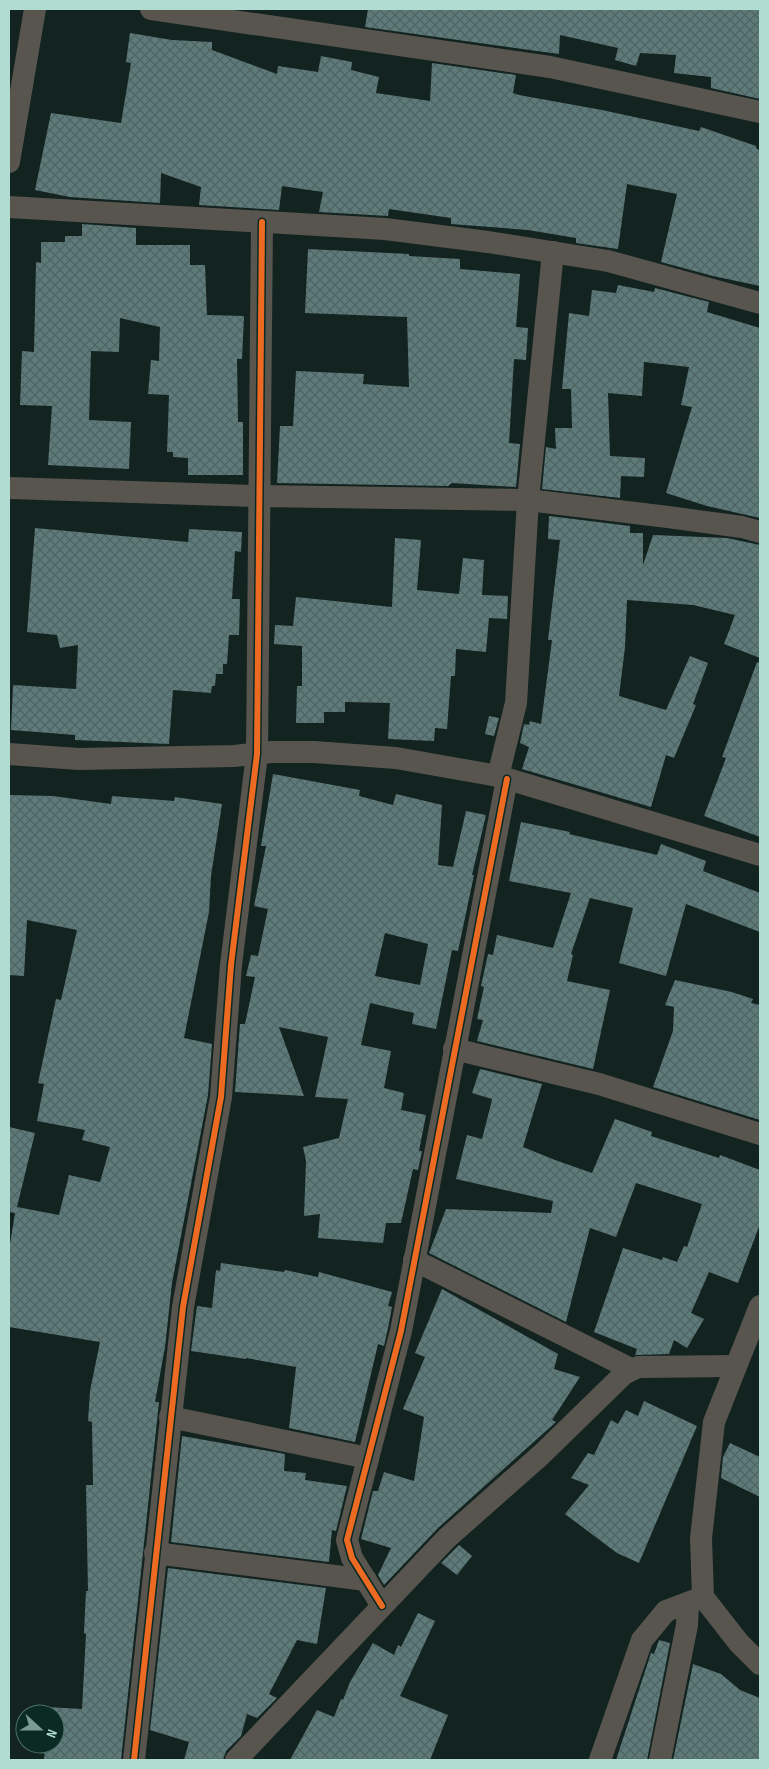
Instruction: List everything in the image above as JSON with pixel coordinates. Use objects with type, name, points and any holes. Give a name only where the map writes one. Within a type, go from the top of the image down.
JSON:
[{"type":"street","points":[[9,162],[35,9]]},
{"type":"street","points":[[151,9],[550,67],[760,112]]},
{"type":"street","points":[[9,207],[385,229],[608,261],[760,303]]},
{"type":"street","points":[[134,1760],[183,1306],[221,1097],[230,965],[257,754],[262,222]]},
{"type":"street","points":[[382,1606],[352,1558],[347,1540],[401,1331],[516,703],[528,500],[553,252]]},
{"type":"street","points":[[9,488],[259,496],[528,500],[687,519],[742,527],[760,532]]},
{"type":"street","points":[[9,754],[79,759],[314,752],[396,758],[503,777],[760,855]]},
{"type":"street","points":[[454,1049],[599,1084],[760,1134]]},
{"type":"street","points":[[414,1260],[631,1369]]},
{"type":"street","points":[[660,1760],[687,1625],[696,1600],[714,1422],[760,1306]]},
{"type":"street","points":[[236,1760],[446,1538],[542,1454],[631,1369],[638,1367],[735,1366]]},
{"type":"street","points":[[170,1417],[368,1458]]},
{"type":"street","points":[[155,1553],[366,1580]]},
{"type":"street","points":[[696,1600],[760,1664]]},
{"type":"street","points":[[600,1760],[642,1640],[666,1611],[696,1600]]},
{"type":"building","points":[[368,9],[760,9],[760,99],[711,88],[711,77],[674,73],[676,55],[640,53],[636,66],[615,60],[618,48],[560,35],[559,54],[365,27]]},
{"type":"building","points":[[130,33],[172,40],[212,42],[212,50],[277,74],[278,66],[318,72],[321,56],[352,62],[351,70],[379,77],[376,93],[430,101],[432,63],[516,75],[513,93],[519,95],[602,110],[699,131],[701,127],[756,146],[760,151],[760,286],[661,262],[677,194],[627,184],[618,249],[576,243],[576,238],[528,230],[451,224],[451,218],[389,209],[388,216],[319,212],[323,192],[282,186],[279,210],[199,205],[201,187],[161,173],[160,203],[70,197],[35,190],[51,113],[121,123],[131,63],[126,62]]},
{"type":"building","points":[[82,224],[136,228],[136,245],[190,245],[190,265],[205,265],[207,315],[244,316],[242,359],[237,359],[238,422],[243,422],[243,475],[188,475],[188,458],[173,457],[173,452],[167,452],[169,395],[148,394],[151,360],[159,361],[160,327],[120,318],[119,352],[91,351],[89,420],[131,422],[129,469],[48,465],[52,406],[20,405],[22,351],[34,352],[36,262],[41,263],[41,242],[65,242],[65,236],[82,236]]},
{"type":"building","points":[[308,249],[409,254],[409,256],[460,259],[460,269],[520,274],[516,327],[528,328],[526,360],[514,359],[509,443],[520,444],[516,487],[452,483],[448,486],[277,483],[280,426],[293,426],[296,371],[364,374],[363,384],[409,387],[407,317],[305,313]]},
{"type":"building","points":[[618,285],[654,292],[655,288],[709,302],[707,312],[760,328],[760,518],[707,506],[666,493],[692,407],[681,405],[689,367],[644,362],[642,396],[608,393],[610,456],[645,458],[644,477],[621,476],[620,498],[542,489],[546,447],[556,449],[555,428],[572,428],[571,389],[562,389],[569,313],[589,316],[592,290],[616,293]]},
{"type":"building","points":[[549,516],[630,526],[630,533],[643,533],[643,565],[653,535],[727,538],[760,545],[760,658],[724,644],[735,615],[693,605],[627,600],[625,647],[619,696],[666,710],[690,656],[708,663],[693,704],[696,705],[674,758],[666,755],[651,807],[522,769],[529,747],[520,743],[524,724],[529,725],[530,721],[541,724],[552,640],[548,640],[560,540],[548,539]]},
{"type":"building","points":[[35,528],[188,542],[189,529],[242,532],[241,552],[235,551],[232,599],[240,599],[239,635],[229,635],[227,664],[223,664],[223,674],[216,674],[215,686],[212,686],[211,693],[173,690],[169,744],[75,740],[75,735],[11,730],[13,685],[76,689],[78,645],[60,648],[57,635],[27,632]]},
{"type":"building","points":[[395,538],[421,540],[417,590],[459,594],[463,558],[484,560],[482,595],[508,596],[507,619],[489,618],[486,652],[456,649],[455,676],[451,676],[447,729],[435,728],[434,741],[388,739],[390,703],[345,702],[345,712],[324,712],[324,723],[296,723],[297,686],[302,686],[302,646],[274,644],[275,625],[293,626],[296,597],[392,607]]},
{"type":"building","points":[[757,662],[760,663],[760,837],[704,816],[726,758],[722,757]]},
{"type":"building","points":[[489,716],[499,718],[494,736],[485,734]]},
{"type":"building","points":[[273,774],[360,790],[359,796],[393,805],[396,794],[442,805],[438,865],[453,867],[466,811],[486,815],[472,875],[474,875],[458,951],[452,950],[436,1029],[412,1024],[414,1013],[370,1003],[361,1045],[391,1051],[384,1088],[404,1093],[401,1110],[426,1115],[419,1151],[422,1151],[418,1170],[413,1169],[401,1223],[386,1223],[383,1243],[318,1238],[320,1214],[304,1216],[306,1161],[303,1147],[339,1138],[348,1099],[315,1097],[328,1037],[279,1027],[304,1096],[235,1092],[240,1024],[245,1024],[255,977],[246,976],[251,955],[258,956],[268,909],[254,906],[266,846],[261,846]],"holes":[[[385,933],[428,944],[420,985],[375,976]]]},
{"type":"building","points":[[9,795],[53,796],[111,804],[112,796],[174,801],[175,797],[222,804],[211,876],[209,912],[184,1038],[212,1044],[208,1095],[172,1283],[165,1347],[155,1402],[159,1402],[121,1760],[44,1760],[44,1754],[65,1754],[65,1708],[82,1709],[86,1591],[88,1591],[86,1485],[93,1485],[92,1422],[88,1421],[90,1391],[100,1342],[9,1327],[9,1250],[15,1213],[9,1212],[9,1127],[35,1133],[17,1207],[59,1215],[69,1175],[100,1182],[110,1147],[82,1140],[85,1130],[37,1121],[44,1084],[38,1083],[56,999],[61,1000],[77,930],[27,920],[24,976],[9,975]]},
{"type":"building","points":[[521,822],[570,832],[569,834],[657,855],[661,844],[706,861],[703,871],[760,893],[760,932],[686,904],[666,976],[619,963],[633,908],[590,898],[571,954],[573,955],[567,981],[610,990],[593,1069],[477,1041],[483,1020],[477,1019],[484,987],[481,986],[488,954],[493,955],[497,935],[553,948],[571,893],[509,881]]},
{"type":"building","points":[[675,980],[732,992],[753,999],[751,1003],[760,1005],[760,1120],[653,1087],[673,1031],[674,1007],[665,1005]]},
{"type":"building","points":[[480,1069],[542,1084],[523,1147],[555,1160],[592,1173],[615,1119],[652,1132],[651,1136],[719,1158],[720,1155],[760,1170],[760,1224],[738,1283],[709,1272],[691,1313],[704,1319],[687,1348],[674,1340],[669,1354],[635,1355],[637,1349],[594,1332],[623,1248],[662,1260],[663,1257],[677,1262],[684,1246],[687,1247],[702,1204],[636,1183],[616,1237],[590,1228],[566,1322],[429,1253],[446,1209],[551,1213],[553,1201],[456,1179],[467,1135],[482,1139],[491,1104],[492,1099],[472,1093]]},
{"type":"building","points":[[221,1263],[284,1272],[285,1270],[318,1277],[319,1272],[392,1292],[388,1306],[392,1307],[384,1346],[378,1344],[355,1442],[289,1428],[296,1367],[191,1351],[197,1306],[212,1308],[216,1270],[220,1271]]},
{"type":"building","points":[[442,1289],[558,1354],[554,1369],[580,1377],[552,1420],[556,1422],[438,1528],[384,1585],[378,1575],[391,1548],[361,1539],[373,1491],[378,1491],[384,1472],[414,1481],[424,1417],[403,1409],[425,1357],[415,1353]]},
{"type":"building","points":[[644,1401],[697,1426],[639,1563],[617,1553],[565,1514],[589,1485],[571,1478],[588,1453],[594,1455],[611,1420],[618,1424],[626,1410],[638,1416]]},
{"type":"building","points":[[182,1436],[285,1454],[284,1471],[306,1473],[305,1480],[347,1486],[336,1531],[332,1530],[329,1562],[171,1542]]},
{"type":"building","points":[[730,1443],[760,1457],[760,1497],[721,1478],[723,1457]]},
{"type":"building","points":[[459,1545],[472,1556],[457,1575],[441,1563]]},
{"type":"building","points":[[168,1568],[326,1588],[317,1644],[297,1640],[269,1694],[277,1698],[257,1718],[247,1714],[241,1736],[226,1751],[223,1760],[184,1760],[189,1742],[150,1730]]},
{"type":"building","points":[[418,1613],[435,1621],[400,1696],[448,1715],[430,1760],[290,1760],[317,1710],[334,1717],[341,1699],[343,1700],[350,1682],[373,1643],[394,1655],[398,1645],[401,1647]]},
{"type":"building","points":[[659,1640],[670,1643],[647,1760],[616,1760],[651,1653],[654,1654]]},
{"type":"building","points":[[693,1664],[721,1674],[740,1690],[760,1698],[760,1760],[673,1760]]},
{"type":"cycle path","points":[[134,1760],[183,1307],[221,1097],[231,965],[257,754],[262,222]]},
{"type":"cycle path","points":[[382,1606],[352,1558],[347,1540],[401,1331],[507,779]]}]
